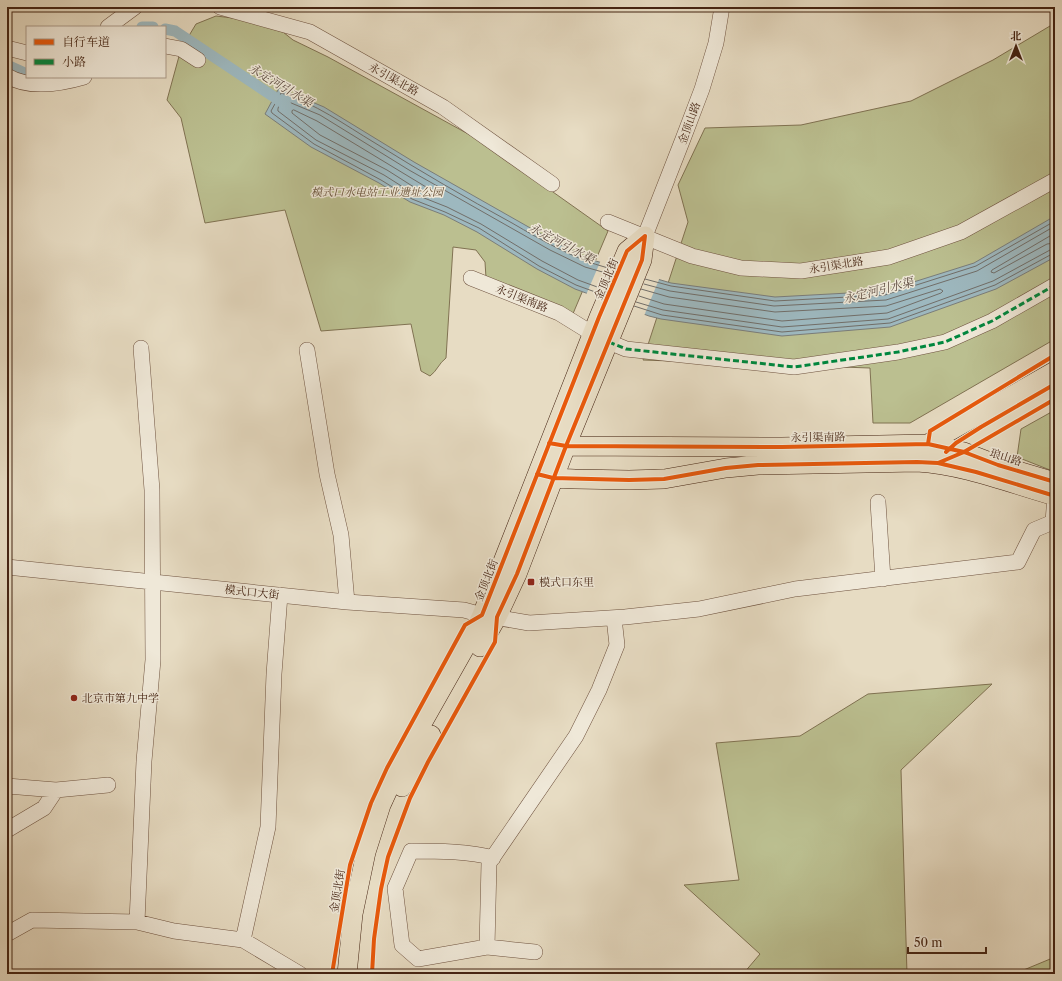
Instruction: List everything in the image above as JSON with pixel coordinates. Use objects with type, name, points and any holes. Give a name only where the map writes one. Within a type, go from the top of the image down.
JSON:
[{"type":"main road","name":"金顶北街","points":[[360,974],[363,934],[370,885],[381,840],[403,786],[489,616],[557,444],[632,263],[642,260],[645,236]]},
{"type":"main road","name":"永引渠南路","points":[[557,444],[782,447],[928,444],[1055,370]]},
{"type":"main road","points":[[545,476],[629,480],[664,479],[726,468],[782,463],[917,462],[943,456],[981,427],[1055,384]]},
{"type":"main road","points":[[928,444],[943,456]]},
{"type":"main road","name":"琅山路","points":[[943,456],[964,452],[998,465],[1055,482]]},
{"type":"main road","name":"琅山路","points":[[943,456],[976,472],[1055,496]]},
{"type":"main road","name":"金顶北街","points":[[347,974],[352,914],[366,852],[381,805],[403,757],[476,628],[489,616]]},
{"type":"street","points":[[109,26],[134,7]]},
{"type":"street","name":"永引渠北路","points":[[220,7],[310,32],[443,107],[552,184]]},
{"type":"street","name":"金顶山路","points":[[645,236],[702,89],[716,43],[722,7]]},
{"type":"street","points":[[166,46],[181,49],[198,60]]},
{"type":"street","points":[[7,48],[26,53]]},
{"type":"street","points":[[7,76],[14,80],[32,84],[68,82],[81,78]]},
{"type":"street","name":"永引渠北路","points":[[608,222],[692,256],[740,268],[801,271],[889,257],[961,232],[1055,180]]},
{"type":"street","name":"永引渠南路","points":[[471,278],[558,313],[604,329],[626,349],[794,367],[898,352],[946,342],[992,321],[1055,285]]},
{"type":"street","points":[[138,922],[144,761],[152,660],[152,490],[141,348]]},
{"type":"street","points":[[307,350],[327,474],[340,535],[347,602]]},
{"type":"street","points":[[489,616],[529,623],[614,618],[699,609],[796,589],[1018,562],[1034,530],[1053,522],[1055,496]]},
{"type":"street","points":[[878,502],[883,579]]},
{"type":"street","name":"模式口大街","points":[[7,567],[347,602],[464,610],[489,616]]},
{"type":"street","points":[[243,940],[268,827],[274,674],[280,595]]},
{"type":"street","points":[[487,947],[489,864],[576,736],[599,690],[617,645],[614,618]]},
{"type":"street","points":[[7,786],[56,790],[108,785]]},
{"type":"street","points":[[7,830],[44,808],[56,790]]},
{"type":"street","points":[[493,858],[484,855],[411,851],[396,888],[402,945],[418,959],[487,947],[535,952]]},
{"type":"street","points":[[7,934],[32,920],[138,922],[174,930],[243,940],[300,974]]},
{"type":"green space","name":"模式口水电站工业遗址公园","points":[[216,16],[241,19],[283,32],[293,40],[328,57],[481,141],[608,231],[572,316],[486,278],[485,262],[476,250],[453,247],[446,358],[430,376],[421,371],[411,324],[321,331],[285,210],[205,223],[181,118],[167,100],[181,49],[196,24]]},
{"type":"green space","points":[[1055,23],[1055,339],[910,423],[873,423],[870,368],[643,360],[688,222],[678,185],[705,128],[801,125],[911,101],[993,60]]},
{"type":"green space","points":[[1055,410],[1055,472],[1017,457],[1021,429]]},
{"type":"green space","points":[[992,684],[901,770],[907,974],[743,974],[760,954],[684,885],[739,880],[716,743],[800,736],[868,694]]},
{"type":"green space","points":[[1055,957],[1055,974],[1014,974]]},
{"type":"water","points":[[279,88],[324,107],[414,162],[555,242],[589,259],[671,283],[775,297],[885,291],[974,263],[1055,216],[1055,257],[996,289],[890,327],[782,336],[661,319],[575,289],[537,269],[477,232],[444,215],[410,202],[379,183],[311,147],[265,114]]},
{"type":"pier","points":[[601,260],[660,277],[644,316],[586,295]]},
{"type":"waterway","name":"永定河引水渠","points":[[166,29],[175,31],[286,105]]},
{"type":"waterway","name":"永定河引水渠","points":[[7,65],[26,74]]},
{"type":"marked path","points":[[609,342],[626,349],[794,367],[898,352],[945,342],[992,321],[1055,285]]},
{"type":"cycle path","points":[[332,974],[350,865],[371,803],[387,768],[465,625],[482,615],[599,317],[627,251],[645,236]]},
{"type":"cycle path","points":[[372,974],[374,939],[381,889],[388,857],[410,798],[428,762],[495,642],[497,617],[517,574],[566,446],[642,260],[645,236]]},
{"type":"cycle path","points":[[928,444],[930,431],[1055,355]]},
{"type":"cycle path","points":[[946,452],[956,443],[981,427],[1055,384]]},
{"type":"cycle path","points":[[537,474],[553,478],[629,480],[664,479],[726,468],[758,465],[917,462],[938,463],[964,452],[1055,399]]},
{"type":"cycle path","points":[[549,443],[566,446],[782,447],[928,444],[964,452],[998,465],[1055,482]]},
{"type":"cycle path","points":[[938,463],[976,472],[1055,496]]},
{"type":"place","name":"模式口东里","points":[[531,582]]},
{"type":"place","name":"北京市第九中学","points":[[74,698]]}]
